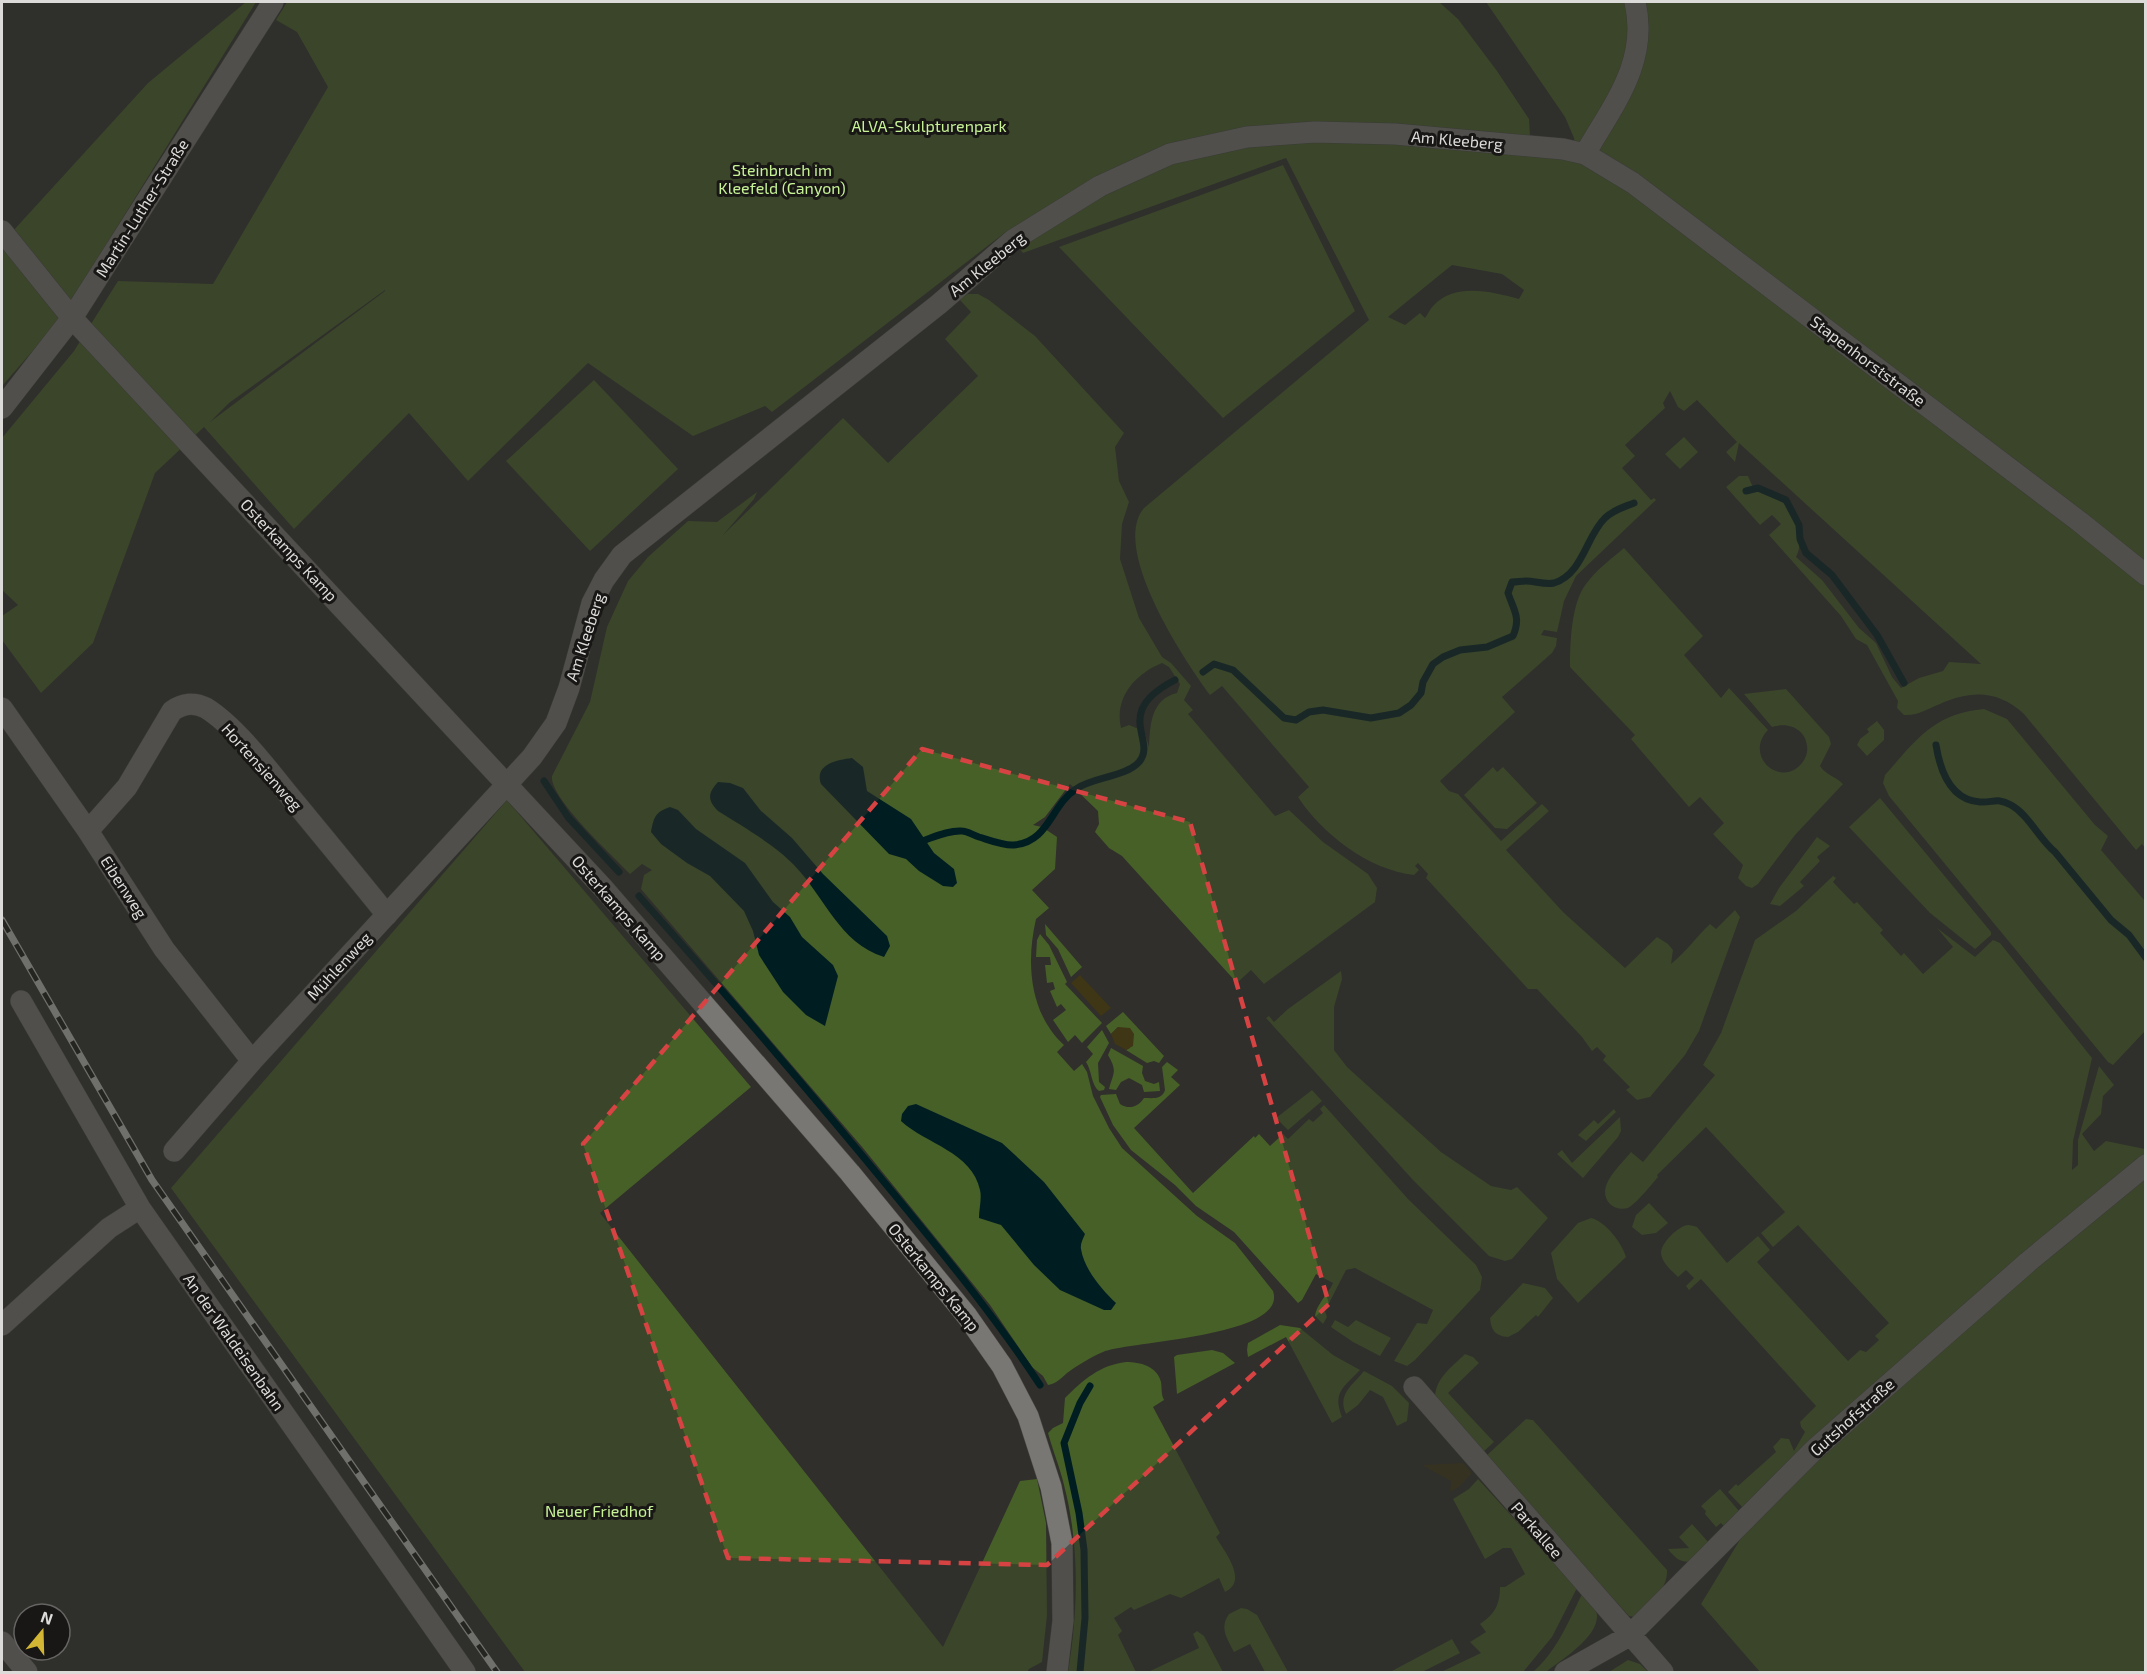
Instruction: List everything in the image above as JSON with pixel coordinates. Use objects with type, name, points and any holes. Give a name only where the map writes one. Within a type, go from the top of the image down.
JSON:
[{"type":"street","name":"Martin-Luther-Straße","points":[[2,408],[72,318],[273,2]]},
{"type":"street","points":[[1585,154],[1610,114],[1631,73],[1638,15],[1635,2]]},
{"type":"street","name":"Am Kleeberg","points":[[507,784],[532,757],[556,723],[592,603],[604,580],[622,555],[939,304],[1013,240],[1100,186],[1170,154],[1247,137],[1315,132],[1395,134],[1563,149],[1585,154]]},
{"type":"street","name":"Stapenhorststraße","points":[[1585,154],[1633,183],[2080,522],[2145,575]]},
{"type":"street","name":"Osterkamps Kamp","points":[[2,231],[72,318],[604,889],[850,1173],[967,1316],[1002,1366],[1028,1416],[1051,1487],[1062,1543],[1063,1621],[1057,1672]]},
{"type":"street","name":"Hortensienweg","points":[[88,831],[127,787],[172,711],[178,706],[195,704],[219,718],[258,758],[387,915]]},
{"type":"street","name":"Eibenweg","points":[[2,708],[88,831],[164,949],[252,1061]]},
{"type":"street","name":"Mühlenweg","points":[[174,1152],[252,1061],[507,784]]},
{"type":"street","name":"An der Waldeisenbahn","points":[[21,1001],[140,1208],[465,1672]]},
{"type":"street","name":"Gutshofstraße","points":[[1565,1672],[1629,1636],[1814,1450],[2028,1262],[2145,1166]]},
{"type":"street","points":[[2,1325],[109,1228],[140,1208]]},
{"type":"street","name":"Parkallee","points":[[1413,1387],[1629,1636],[1663,1672]]},
{"type":"street","points":[[2,1642],[27,1672]]},
{"type":"highlighted area","points":[[922,749],[1190,822],[1329,1304],[1047,1565],[728,1558],[583,1144]]},
{"type":"green space","points":[[246,2],[256,2],[59,321],[2,386],[2,243],[148,83]]},
{"type":"green space","points":[[287,2],[1439,2],[1458,19],[1529,119],[1531,154],[1577,158],[1574,138],[1565,117],[1486,2],[2145,2],[2145,848],[2142,844],[2136,850],[2024,714],[2004,700],[1984,695],[1963,696],[1918,713],[1904,715],[1897,708],[1898,701],[1867,645],[1856,639],[1841,616],[1769,535],[1781,524],[1772,515],[1760,525],[1726,487],[1739,476],[1748,476],[1755,492],[1766,492],[1784,504],[1791,514],[1799,536],[1796,557],[1822,580],[1859,628],[1876,643],[1892,677],[1901,688],[1919,678],[1943,671],[1949,662],[1981,664],[1739,443],[1735,462],[1726,452],[1737,442],[1697,400],[1684,411],[1678,407],[1670,391],[1663,403],[1665,408],[1625,445],[1635,456],[1622,468],[1651,500],[1654,498],[1656,500],[1576,576],[1564,601],[1557,632],[1544,630],[1541,635],[1557,638],[1552,653],[1502,697],[1515,712],[1440,781],[1449,791],[1458,794],[1501,841],[1542,804],[1549,811],[1506,850],[1563,912],[1625,968],[1657,937],[1673,950],[1671,964],[1710,924],[1716,929],[1735,910],[1740,917],[1699,1031],[1685,1055],[1650,1097],[1637,1100],[1626,1090],[1630,1087],[1603,1060],[1606,1056],[1597,1047],[1592,1051],[1582,1037],[1537,989],[1528,989],[1426,878],[1428,874],[1418,863],[1415,866],[1419,870],[1414,875],[1380,866],[1348,848],[1320,824],[1298,797],[1309,787],[1222,686],[1210,695],[1169,631],[1143,576],[1136,549],[1136,526],[1144,508],[1369,320],[1286,158],[1023,253],[1007,231],[772,412],[765,406],[693,436],[588,363],[468,481],[409,413],[294,529],[204,427],[155,473],[93,643],[41,693],[2,640],[2,616],[18,605],[2,590],[2,438],[74,351],[118,281],[213,284],[328,87],[297,32],[276,20]],"holes":[[[1452,265],[1502,274],[1524,290],[1519,299],[1474,291],[1452,294],[1433,306],[1425,318],[1420,313],[1405,325],[1388,317]],[[385,291],[210,422],[229,403]]]},
{"type":"green space","points":[[1283,165],[1355,311],[1223,418],[1059,247]]},
{"type":"green space","points":[[968,294],[978,294],[1035,336],[1124,433],[1115,447],[1119,481],[1129,502],[1122,524],[1120,559],[1139,618],[1162,657],[1171,663],[1191,686],[1184,700],[1193,710],[1188,714],[1275,816],[1289,810],[1323,842],[1368,874],[1377,888],[1375,902],[1264,984],[1251,970],[1237,983],[1122,856],[1109,848],[1095,832],[1099,824],[1098,811],[1070,784],[1045,817],[1033,825],[1042,827],[1057,837],[1055,869],[1032,890],[1049,908],[1036,919],[1031,969],[1033,986],[1043,1018],[1064,1045],[1057,1052],[1074,1071],[1082,1064],[1087,1072],[1093,1096],[1122,1148],[1197,1216],[1235,1243],[1273,1291],[1271,1306],[1257,1318],[1233,1328],[1204,1335],[1103,1352],[1048,1385],[1043,1376],[1032,1367],[990,1305],[863,1148],[641,889],[644,875],[652,870],[642,864],[630,874],[571,812],[554,786],[552,776],[590,702],[607,627],[628,581],[648,557],[688,521],[717,522],[757,492],[754,499],[723,535],[843,418],[888,463],[978,376],[945,339],[971,312],[959,299]],"holes":[[[1162,663],[1169,667],[1180,684],[1177,693],[1168,696],[1157,707],[1151,722],[1149,747],[1144,731],[1129,725],[1121,728],[1121,707],[1124,697],[1135,680]]]},
{"type":"green space","points":[[594,380],[678,469],[590,551],[506,461]]},
{"type":"green space","points":[[1684,437],[1698,452],[1680,469],[1665,454]]},
{"type":"green space","points":[[1624,548],[1703,636],[1684,655],[1721,698],[1729,688],[1768,730],[1761,740],[1760,750],[1762,759],[1768,766],[1775,771],[1793,770],[1806,757],[1806,740],[1799,731],[1789,726],[1772,727],[1744,694],[1786,689],[1829,737],[1831,744],[1820,766],[1843,784],[1795,835],[1758,884],[1752,888],[1746,886],[1738,878],[1743,865],[1713,834],[1724,823],[1700,797],[1689,807],[1631,739],[1635,735],[1570,667],[1572,624],[1581,592],[1594,574]]},
{"type":"green space","points":[[1984,709],[2007,719],[2095,825],[2108,836],[2101,850],[2145,901],[2145,1031],[2113,1065],[2108,1062],[1889,796],[1883,783],[1885,775],[1927,731],[1952,716]]},
{"type":"green space","points":[[1877,721],[1884,730],[1884,740],[1867,756],[1857,745],[1860,739],[1869,732],[1867,729]]},
{"type":"green space","points":[[1493,767],[1497,772],[1503,767],[1537,803],[1507,829],[1495,828],[1464,795]]},
{"type":"green space","points":[[1880,798],[1991,932],[1991,935],[1975,949],[1930,913],[1849,827]]},
{"type":"green space","name":"Neuer Friedhof","points":[[507,800],[751,1087],[600,1213],[943,1647],[1020,1481],[1037,1479],[1046,1523],[1047,1615],[1042,1662],[1027,1672],[525,1672],[171,1188]]},
{"type":"green space","points":[[1817,837],[1830,846],[1817,857],[1820,861],[1800,882],[1804,886],[1780,906],[1770,904],[1779,888]]},
{"type":"green space","points":[[1833,876],[1836,878],[1833,882],[1854,904],[1857,902],[1883,930],[1880,933],[1901,956],[1904,953],[1923,974],[1953,947],[1937,928],[1975,957],[1993,940],[2000,943],[2092,1058],[2073,1141],[2072,1170],[2078,1165],[2078,1140],[2099,1066],[2114,1085],[2103,1096],[2101,1114],[2082,1134],[2094,1151],[2106,1141],[2145,1149],[2145,1672],[1760,1672],[1701,1604],[1778,1477],[1744,1509],[1728,1492],[1776,1452],[1773,1447],[1781,1438],[1789,1439],[1794,1451],[1805,1432],[1800,1422],[1816,1406],[1701,1279],[1689,1290],[1686,1286],[1694,1278],[1686,1270],[1678,1277],[1670,1269],[1661,1253],[1664,1245],[1680,1228],[1688,1225],[1694,1226],[1727,1263],[1758,1236],[1770,1250],[1757,1262],[1848,1361],[1860,1350],[1866,1352],[1879,1340],[1875,1336],[1889,1323],[1798,1225],[1773,1247],[1761,1233],[1785,1212],[1706,1127],[1657,1175],[1658,1177],[1648,1189],[1628,1208],[1620,1209],[1610,1204],[1605,1191],[1611,1176],[1631,1152],[1643,1162],[1715,1075],[1703,1065],[1721,1033],[1755,940],[1796,911]]},
{"type":"green space","points":[[1045,924],[1082,967],[1071,977],[1058,949],[1046,935]]},
{"type":"green space","points":[[1040,934],[1049,945],[1067,982],[1065,984],[1102,1023],[1082,1043],[1075,1035],[1068,1042],[1053,1020],[1066,1010],[1061,1004],[1057,1007],[1050,991],[1055,989],[1053,982],[1047,983],[1045,965],[1051,965],[1050,957],[1036,957],[1037,940]]},
{"type":"green space","points":[[1341,971],[1342,979],[1334,1007],[1334,1050],[1347,1067],[1441,1152],[1491,1186],[1511,1190],[1517,1187],[1548,1218],[1512,1259],[1505,1261],[1489,1256],[1413,1180],[1266,1018],[1269,1016],[1274,1022],[1288,1009]]},
{"type":"green space","points":[[1123,1012],[1164,1056],[1159,1063],[1154,1061],[1147,1063],[1126,1050],[1130,1048],[1118,1027],[1111,1034],[1106,1026]]},
{"type":"green space","points":[[1102,1030],[1109,1043],[1098,1063],[1099,1082],[1105,1087],[1104,1090],[1099,1091],[1094,1085],[1086,1062],[1093,1054],[1087,1047]]},
{"type":"green space","points":[[1111,1048],[1143,1066],[1142,1073],[1145,1081],[1154,1084],[1159,1082],[1160,1091],[1144,1092],[1142,1085],[1129,1078],[1121,1082],[1116,1090],[1109,1089],[1114,1072],[1108,1055]]},
{"type":"green space","points":[[1167,1062],[1178,1070],[1171,1077],[1180,1085],[1134,1128],[1193,1193],[1254,1136],[1255,1138],[1259,1134],[1270,1146],[1283,1134],[1288,1139],[1309,1119],[1313,1122],[1323,1113],[1320,1109],[1324,1105],[1408,1199],[1476,1265],[1482,1277],[1480,1290],[1415,1360],[1407,1366],[1394,1361],[1417,1323],[1427,1324],[1433,1310],[1355,1268],[1346,1270],[1325,1311],[1327,1317],[1323,1324],[1315,1316],[1333,1283],[1316,1274],[1302,1300],[1298,1303],[1234,1232],[1196,1206],[1175,1185],[1131,1150],[1113,1125],[1100,1097],[1116,1094],[1120,1104],[1130,1107],[1139,1104],[1144,1098],[1159,1097],[1165,1090],[1162,1067]]},
{"type":"green space","points":[[1312,1090],[1322,1101],[1288,1130],[1276,1118]]},
{"type":"green space","points":[[1614,1109],[1616,1112],[1586,1141],[1578,1135],[1594,1120],[1598,1124]]},
{"type":"green space","points":[[1620,1117],[1621,1131],[1618,1137],[1583,1178],[1557,1154],[1562,1150],[1572,1163]]},
{"type":"green space","points":[[1649,1203],[1668,1223],[1656,1233],[1642,1235],[1632,1227],[1636,1215]]},
{"type":"green space","points":[[1591,1218],[1602,1223],[1612,1233],[1626,1257],[1578,1303],[1557,1279],[1551,1253],[1578,1223]]},
{"type":"green space","points":[[1523,1283],[1545,1288],[1553,1298],[1538,1317],[1536,1315],[1518,1332],[1508,1337],[1497,1334],[1491,1326],[1490,1318]]},
{"type":"green space","points":[[1335,1320],[1348,1327],[1356,1320],[1391,1338],[1380,1356],[1331,1327]]},
{"type":"green space","points":[[1280,1325],[1300,1328],[1333,1355],[1360,1370],[1341,1391],[1338,1402],[1342,1417],[1332,1423],[1286,1337],[1248,1357],[1248,1343]]},
{"type":"green space","points":[[1212,1350],[1223,1353],[1235,1363],[1177,1394],[1174,1357]]},
{"type":"green space","points":[[1465,1354],[1473,1357],[1479,1363],[1448,1393],[1494,1442],[1483,1452],[1435,1398],[1441,1379]]},
{"type":"green space","points":[[1126,1362],[1147,1366],[1159,1377],[1164,1400],[1153,1407],[1220,1533],[1216,1537],[1229,1558],[1235,1573],[1235,1581],[1232,1587],[1225,1592],[1219,1578],[1181,1598],[1170,1594],[1134,1610],[1131,1607],[1114,1618],[1122,1631],[1118,1635],[1136,1672],[1068,1672],[1074,1626],[1075,1555],[1069,1508],[1048,1433],[1063,1423],[1065,1398],[1078,1385],[1092,1374],[1108,1366]]},
{"type":"green space","points":[[1364,1371],[1392,1386],[1409,1403],[1407,1421],[1397,1426],[1383,1397],[1370,1390],[1358,1405],[1346,1414],[1343,1401],[1347,1391]]},
{"type":"green space","points":[[1526,1419],[1533,1420],[1667,1570],[1661,1590],[1634,1617],[1629,1616],[1485,1457]]},
{"type":"green space","points":[[1478,1479],[1577,1588],[1552,1637],[1523,1672],[1441,1672],[1481,1653],[1470,1642],[1486,1632],[1480,1624],[1496,1608],[1500,1587],[1505,1587],[1525,1574],[1511,1548],[1503,1548],[1485,1559],[1453,1499],[1469,1489]]},
{"type":"green space","points":[[1720,1489],[1740,1515],[1726,1529],[1721,1523],[1716,1527],[1701,1506]]},
{"type":"green space","points":[[1692,1524],[1710,1544],[1691,1562],[1683,1561],[1675,1557],[1668,1549],[1689,1548],[1679,1537]]},
{"type":"green space","points":[[1582,1594],[1595,1608],[1597,1617],[1595,1626],[1581,1644],[1546,1672],[1533,1672],[1555,1646]]},
{"type":"green space","points":[[1241,1608],[1257,1615],[1288,1672],[1265,1672],[1250,1644],[1234,1652],[1224,1628],[1229,1614]]},
{"type":"green space","points":[[1197,1631],[1204,1636],[1223,1672],[1148,1672],[1199,1648],[1193,1634]]},
{"type":"green space","points":[[1452,1639],[1460,1653],[1422,1672],[1390,1672]]},
{"type":"green space","points":[[1628,1660],[1640,1664],[1648,1672],[1609,1672]]},
{"type":"sand","points":[[1080,975],[1111,1008],[1101,1016],[1071,983]]},
{"type":"sand","points":[[1118,1027],[1130,1028],[1134,1034],[1133,1046],[1126,1050],[1115,1044],[1111,1034]]},
{"type":"sand","points":[[1463,1463],[1472,1473],[1459,1487],[1450,1492],[1451,1481],[1422,1465]]},
{"type":"water","points":[[852,758],[863,767],[867,791],[911,819],[934,853],[954,869],[957,883],[953,887],[943,886],[919,871],[906,859],[889,854],[821,784],[821,772],[828,764]]},
{"type":"water","points":[[718,782],[730,783],[743,788],[761,811],[792,838],[823,874],[887,936],[890,946],[884,957],[868,950],[844,930],[805,878],[777,850],[718,811],[710,796]]},
{"type":"water","points":[[670,807],[678,810],[696,829],[745,863],[773,902],[790,917],[802,937],[833,965],[838,976],[825,1026],[806,1015],[783,992],[759,955],[753,931],[744,911],[710,876],[661,844],[651,832],[656,816]]},
{"type":"water","points":[[916,1104],[1002,1143],[1044,1182],[1085,1234],[1081,1245],[1083,1257],[1094,1279],[1116,1303],[1111,1310],[1104,1310],[1060,1290],[1034,1265],[1001,1225],[979,1218],[980,1190],[968,1166],[901,1121],[902,1114],[908,1106]]},
{"type":"waterway","points":[[1746,491],[1758,488],[1786,500],[1799,525],[1800,539],[1806,553],[1832,575],[1877,635],[1904,683]]},
{"type":"waterway","points":[[1203,672],[1214,664],[1233,670],[1284,718],[1296,720],[1309,712],[1323,710],[1371,718],[1399,713],[1411,705],[1421,693],[1423,682],[1433,664],[1443,657],[1460,650],[1487,647],[1513,636],[1517,619],[1508,593],[1512,582],[1554,583],[1564,578],[1572,572],[1593,534],[1605,518],[1634,503]]},
{"type":"waterway","points":[[922,841],[957,831],[1010,845],[1026,842],[1035,837],[1076,789],[1126,771],[1139,762],[1144,745],[1140,715],[1145,704],[1156,692],[1175,680]]},
{"type":"waterway","points":[[1936,745],[1940,764],[1954,790],[1970,800],[2002,801],[2017,809],[2111,920],[2129,935],[2146,958]]},
{"type":"waterway","points":[[544,781],[568,817],[619,872]]},
{"type":"waterway","points":[[639,896],[768,1044],[913,1217],[988,1311],[1040,1385]]},
{"type":"waterway","points":[[1080,1672],[1085,1618],[1084,1550],[1079,1513],[1064,1443],[1080,1403],[1090,1386]]},
{"type":"railway","points":[[2,920],[152,1180],[497,1672]]},
{"type":"park label","name":"ALVA-Skulpturenpark","points":[[929,126]]},
{"type":"park label","name":"Steinbruch im Kleefeld (Canyon)","points":[[782,179]]}]
